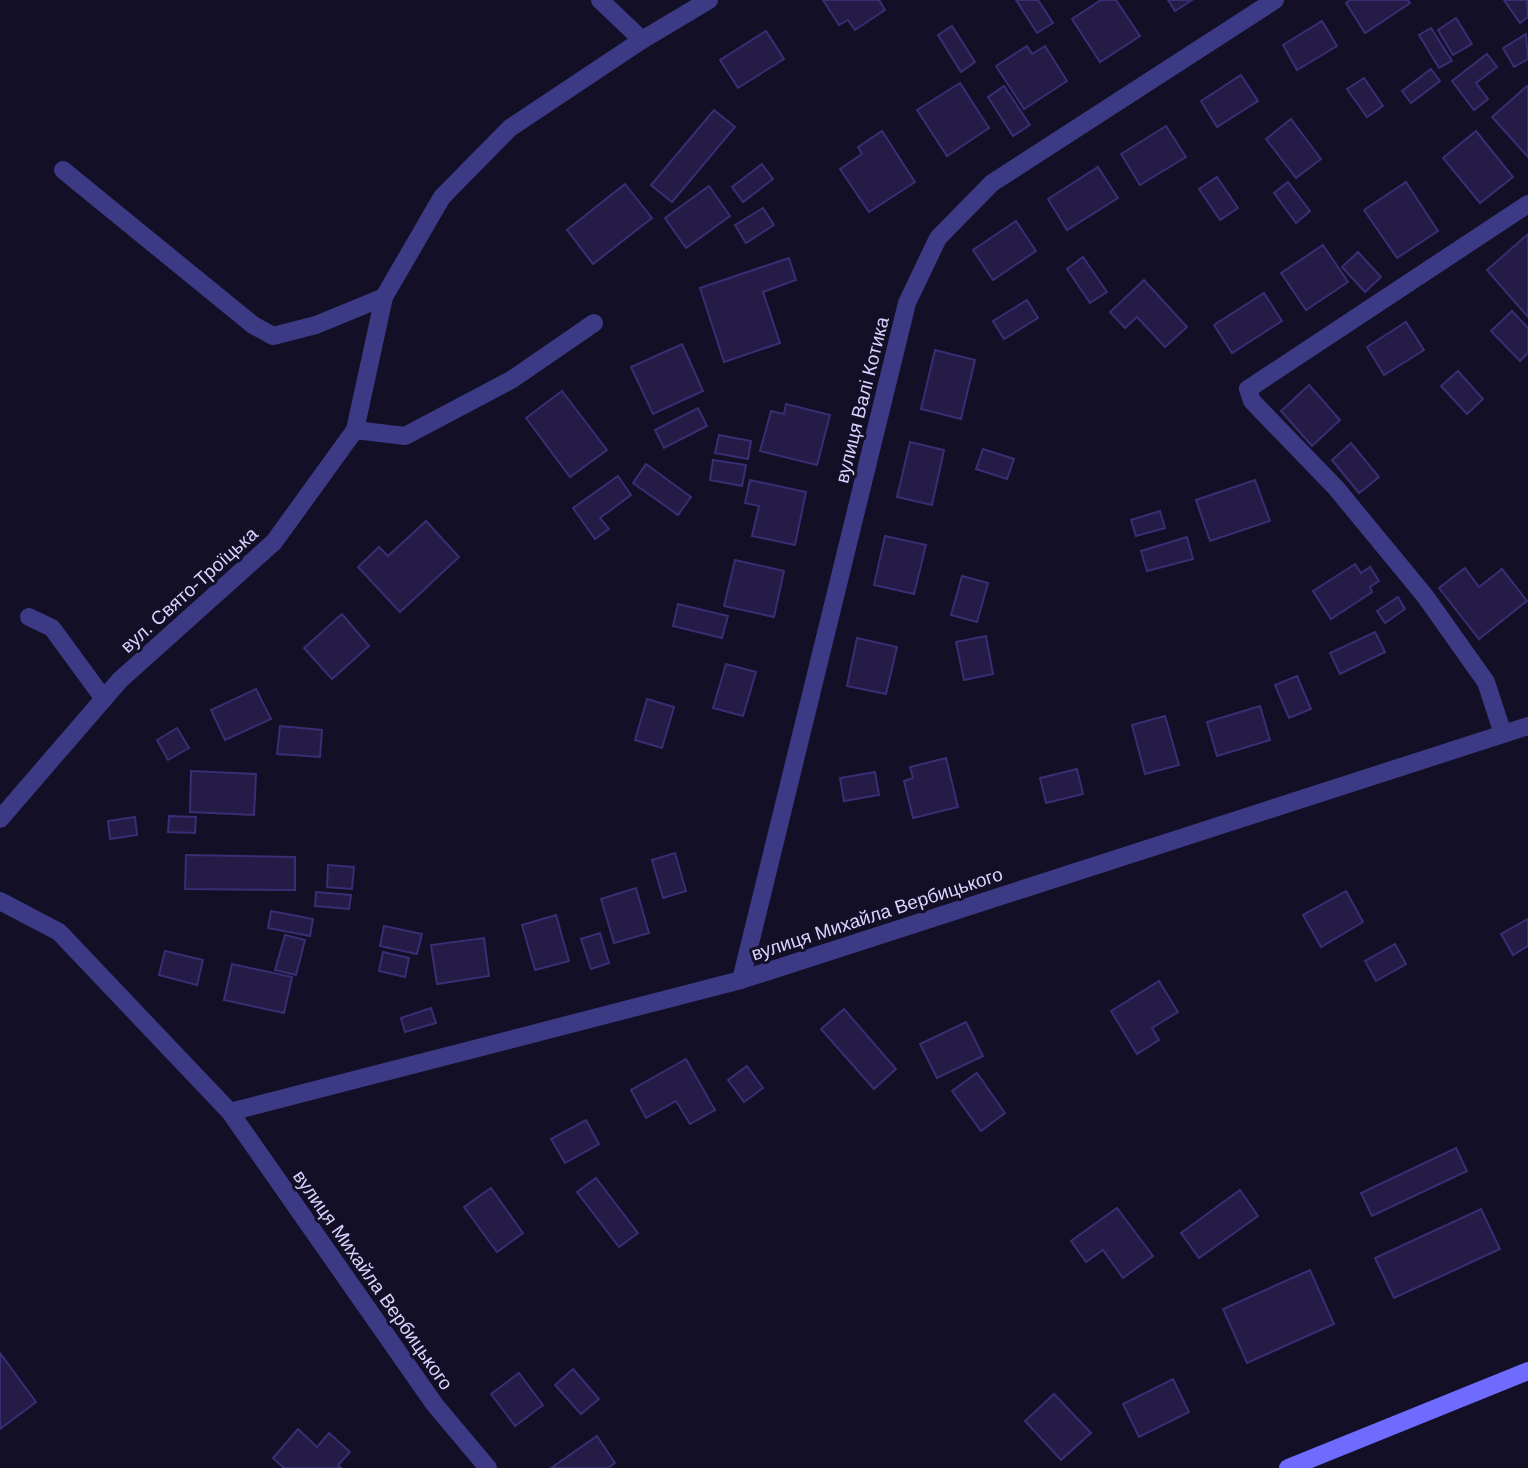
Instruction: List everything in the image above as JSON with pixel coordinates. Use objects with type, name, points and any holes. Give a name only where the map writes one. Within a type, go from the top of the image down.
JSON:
[{"type":"street","points":[[600,0],[642,40]]},
{"type":"street","name":"вул. Свято-Троїцька","points":[[0,819],[120,680],[274,542],[355,430],[384,297],[442,197],[510,128],[642,40],[709,0]]},
{"type":"street","name":"вулиця Валі Котика","points":[[741,980],[907,303],[938,238],[992,183],[1275,0]]},
{"type":"street","points":[[64,170],[253,325],[273,336],[316,325],[384,297]]},
{"type":"street","points":[[1503,734],[1486,682],[1425,596],[1336,488],[1252,401],[1248,389],[1528,204]]},
{"type":"street","points":[[355,430],[405,436],[510,380],[594,323]]},
{"type":"street","points":[[29,617],[52,628],[104,699]]},
{"type":"street","name":"вулиця Михайла Вербицького","points":[[230,1112],[741,980],[1528,726]]},
{"type":"street","name":"вулиця Михайла Вербицького","points":[[0,901],[59,932],[230,1112],[435,1405],[488,1468]]},
{"type":"street","points":[[1288,1468],[1528,1371]]},
{"type":"building","points":[[823,0],[879,0],[885,10],[855,30],[848,20],[839,25]]},
{"type":"building","points":[[1016,0],[1038,0],[1053,23],[1037,33]]},
{"type":"building","points":[[1101,0],[1116,0],[1140,36],[1100,62],[1072,19]]},
{"type":"building","points":[[1168,0],[1192,0],[1175,11]]},
{"type":"building","points":[[1350,0],[1408,0],[1410,3],[1365,33],[1346,3]]},
{"type":"building","points":[[1504,0],[1527,0],[1528,17],[1520,23]]},
{"type":"building","points":[[1456,18],[1472,44],[1453,55],[1438,30]]},
{"type":"building","points":[[1322,21],[1337,46],[1297,70],[1283,45]]},
{"type":"building","points":[[952,26],[975,62],[961,72],[938,35]]},
{"type":"building","points":[[1431,28],[1452,61],[1439,68],[1419,35]]},
{"type":"building","points":[[766,31],[784,59],[738,88],[720,60]]},
{"type":"building","points":[[1526,34],[1528,59],[1514,67],[1503,48]]},
{"type":"building","points":[[1027,46],[1032,54],[1045,46],[1067,81],[1024,109],[996,66]]},
{"type":"building","points":[[1487,54],[1497,67],[1476,83],[1488,99],[1474,110],[1452,81]]},
{"type":"building","points":[[1431,69],[1440,81],[1411,103],[1402,91]]},
{"type":"building","points":[[1241,75],[1258,101],[1217,127],[1201,101]]},
{"type":"building","points":[[1364,78],[1383,106],[1367,117],[1347,89]]},
{"type":"building","points":[[960,83],[989,128],[947,156],[917,110]]},
{"type":"building","points":[[1004,86],[1030,125],[1013,136],[988,97]]},
{"type":"building","points":[[1528,87],[1528,157],[1492,117]]},
{"type":"building","points":[[714,110],[735,127],[672,202],[651,185]]},
{"type":"building","points":[[1291,119],[1321,159],[1296,178],[1266,139]]},
{"type":"building","points":[[1166,126],[1186,157],[1140,185],[1121,154]]},
{"type":"building","points":[[882,131],[915,182],[869,212],[840,169],[862,154],[858,147]]},
{"type":"building","points":[[1476,131],[1513,177],[1480,203],[1443,158]]},
{"type":"building","points":[[762,164],[773,179],[743,202],[732,187]]},
{"type":"building","points":[[1098,167],[1118,198],[1067,230],[1048,199]]},
{"type":"building","points":[[1217,177],[1238,208],[1220,220],[1199,189]]},
{"type":"building","points":[[1288,182],[1310,211],[1296,223],[1274,193]]},
{"type":"building","points":[[1406,182],[1438,231],[1397,258],[1364,210]]},
{"type":"building","points":[[625,184],[652,218],[593,264],[567,230]]},
{"type":"building","points":[[709,186],[730,216],[686,248],[665,218]]},
{"type":"building","points":[[763,208],[774,225],[746,243],[735,225]]},
{"type":"building","points":[[1016,221],[1036,251],[993,280],[973,250]]},
{"type":"building","points":[[1528,234],[1528,317],[1487,270]]},
{"type":"building","points":[[1323,245],[1348,282],[1306,310],[1281,273]]},
{"type":"building","points":[[1358,252],[1381,277],[1365,292],[1342,267]]},
{"type":"building","points":[[1083,257],[1107,292],[1090,303],[1067,269]]},
{"type":"building","points":[[789,258],[796,280],[763,292],[780,343],[724,362],[700,288]]},
{"type":"building","points":[[1144,280],[1187,327],[1165,347],[1137,317],[1125,328],[1110,312]]},
{"type":"building","points":[[1264,293],[1282,321],[1232,353],[1214,325]]},
{"type":"building","points":[[1027,300],[1038,318],[1004,339],[993,321]]},
{"type":"building","points":[[1512,311],[1528,328],[1528,353],[1520,361],[1491,331]]},
{"type":"building","points":[[1406,322],[1424,350],[1384,375],[1367,347]]},
{"type":"building","points":[[682,344],[703,391],[653,414],[631,367]]},
{"type":"building","points":[[935,350],[975,360],[961,419],[921,409]]},
{"type":"building","points":[[1458,371],[1483,399],[1467,414],[1441,386]]},
{"type":"building","points":[[1309,385],[1340,420],[1312,446],[1281,411]]},
{"type":"building","points":[[562,391],[607,450],[570,477],[526,418]]},
{"type":"building","points":[[786,404],[830,415],[817,465],[760,451],[771,411],[784,414]]},
{"type":"building","points":[[698,408],[707,426],[664,448],[655,430]]},
{"type":"building","points":[[719,435],[751,441],[748,459],[715,453]]},
{"type":"building","points":[[910,442],[944,450],[932,505],[897,497]]},
{"type":"building","points":[[1351,443],[1379,477],[1359,493],[1332,460]]},
{"type":"building","points":[[983,449],[1014,459],[1007,479],[976,469]]},
{"type":"building","points":[[713,460],[746,465],[742,486],[710,480]]},
{"type":"building","points":[[646,464],[691,497],[678,515],[633,483]]},
{"type":"building","points":[[618,476],[631,495],[600,518],[609,529],[595,539],[573,508]]},
{"type":"building","points":[[750,480],[806,492],[795,545],[752,536],[759,506],[745,503]]},
{"type":"building","points":[[1255,480],[1270,521],[1210,541],[1196,500]]},
{"type":"building","points":[[1160,511],[1165,528],[1136,536],[1131,520]]},
{"type":"building","points":[[426,521],[459,557],[400,612],[358,567],[379,547],[388,556]]},
{"type":"building","points":[[885,536],[926,545],[914,594],[874,585]]},
{"type":"building","points":[[1187,537],[1193,559],[1147,571],[1141,551]]},
{"type":"building","points":[[735,560],[784,571],[774,617],[724,606]]},
{"type":"building","points":[[1355,564],[1361,573],[1370,567],[1379,581],[1370,587],[1372,592],[1331,619],[1313,591]]},
{"type":"building","points":[[1465,568],[1479,587],[1502,569],[1527,601],[1479,639],[1439,588]]},
{"type":"building","points":[[962,576],[988,583],[977,622],[951,615]]},
{"type":"building","points":[[1398,597],[1405,609],[1385,623],[1377,611]]},
{"type":"building","points":[[678,604],[728,616],[722,638],[673,626]]},
{"type":"building","points":[[342,614],[369,646],[332,679],[304,648]]},
{"type":"building","points":[[1375,632],[1385,652],[1340,674],[1330,653]]},
{"type":"building","points":[[986,636],[993,674],[964,680],[956,642]]},
{"type":"building","points":[[857,638],[897,647],[886,694],[847,686]]},
{"type":"building","points":[[726,664],[756,672],[743,716],[713,708]]},
{"type":"building","points":[[1297,676],[1311,709],[1289,718],[1275,685]]},
{"type":"building","points":[[256,689],[271,719],[225,740],[211,710]]},
{"type":"building","points":[[647,699],[674,707],[662,748],[635,740]]},
{"type":"building","points":[[1260,706],[1270,740],[1217,756],[1207,722]]},
{"type":"building","points":[[1165,716],[1179,765],[1145,774],[1132,725]]},
{"type":"building","points":[[280,726],[322,730],[320,757],[277,754]]},
{"type":"building","points":[[177,728],[189,748],[168,760],[157,740]]},
{"type":"building","points":[[946,758],[958,807],[913,818],[904,781],[913,778],[910,767]]},
{"type":"building","points":[[1077,769],[1083,794],[1046,803],[1040,778]]},
{"type":"building","points":[[191,771],[256,774],[254,815],[190,812]]},
{"type":"building","points":[[875,772],[879,795],[844,801],[840,778]]},
{"type":"building","points":[[169,816],[196,817],[195,833],[168,832]]},
{"type":"building","points":[[135,817],[137,835],[110,839],[108,821]]},
{"type":"building","points":[[675,853],[686,891],[663,898],[652,860]]},
{"type":"building","points":[[186,855],[295,857],[295,890],[185,889]]},
{"type":"building","points":[[328,865],[354,867],[352,889],[327,887]]},
{"type":"building","points":[[636,888],[649,933],[614,943],[601,899]]},
{"type":"building","points":[[1346,891],[1363,922],[1321,947],[1303,915]]},
{"type":"building","points":[[316,892],[351,895],[349,909],[315,906]]},
{"type":"building","points":[[271,911],[313,919],[310,936],[268,928]]},
{"type":"building","points":[[556,915],[569,961],[535,970],[522,925]]},
{"type":"building","points":[[1528,919],[1528,946],[1513,955],[1501,934]]},
{"type":"building","points":[[384,926],[422,934],[417,954],[380,946]]},
{"type":"building","points":[[600,933],[609,963],[591,969],[581,939]]},
{"type":"building","points":[[285,935],[305,940],[296,975],[275,970]]},
{"type":"building","points":[[484,938],[489,976],[437,984],[431,945]]},
{"type":"building","points":[[1395,944],[1406,964],[1376,981],[1365,961]]},
{"type":"building","points":[[165,951],[203,960],[197,985],[159,975]]},
{"type":"building","points":[[383,952],[409,958],[405,977],[379,971]]},
{"type":"building","points":[[232,964],[292,977],[284,1013],[224,1000]]},
{"type":"building","points":[[1159,981],[1178,1012],[1152,1028],[1159,1040],[1137,1054],[1111,1011]]},
{"type":"building","points":[[431,1008],[436,1023],[405,1032],[401,1018]]},
{"type":"building","points":[[844,1009],[896,1069],[874,1089],[821,1029]]},
{"type":"building","points":[[966,1022],[983,1056],[937,1078],[920,1044]]},
{"type":"building","points":[[686,1059],[715,1110],[690,1124],[676,1101],[646,1118],[631,1090]]},
{"type":"building","points":[[747,1066],[763,1088],[744,1102],[728,1080]]},
{"type":"building","points":[[977,1073],[1005,1113],[981,1131],[952,1091]]},
{"type":"building","points":[[586,1120],[599,1144],[565,1163],[551,1139]]},
{"type":"building","points":[[1456,1148],[1467,1171],[1372,1216],[1361,1193]]},
{"type":"building","points":[[596,1178],[638,1233],[619,1247],[577,1192]]},
{"type":"building","points":[[491,1188],[523,1233],[497,1252],[464,1207]]},
{"type":"building","points":[[1240,1190],[1258,1216],[1199,1258],[1181,1233]]},
{"type":"building","points":[[1117,1208],[1153,1256],[1123,1278],[1103,1250],[1086,1262],[1071,1241]]},
{"type":"building","points":[[1481,1209],[1500,1249],[1394,1298],[1375,1258]]},
{"type":"building","points":[[1310,1270],[1334,1324],[1247,1363],[1223,1309]]},
{"type":"building","points":[[0,1353],[36,1402],[0,1429]]},
{"type":"building","points":[[573,1369],[599,1399],[581,1414],[555,1385]]},
{"type":"building","points":[[519,1373],[543,1405],[515,1426],[491,1394]]},
{"type":"building","points":[[1173,1379],[1189,1412],[1139,1437],[1123,1404]]},
{"type":"building","points":[[1054,1394],[1091,1433],[1061,1460],[1025,1421]]},
{"type":"building","points":[[298,1429],[317,1447],[329,1433],[350,1452],[338,1465],[341,1468],[284,1468],[273,1458]]},
{"type":"building","points":[[597,1436],[615,1463],[608,1468],[551,1468]]}]
